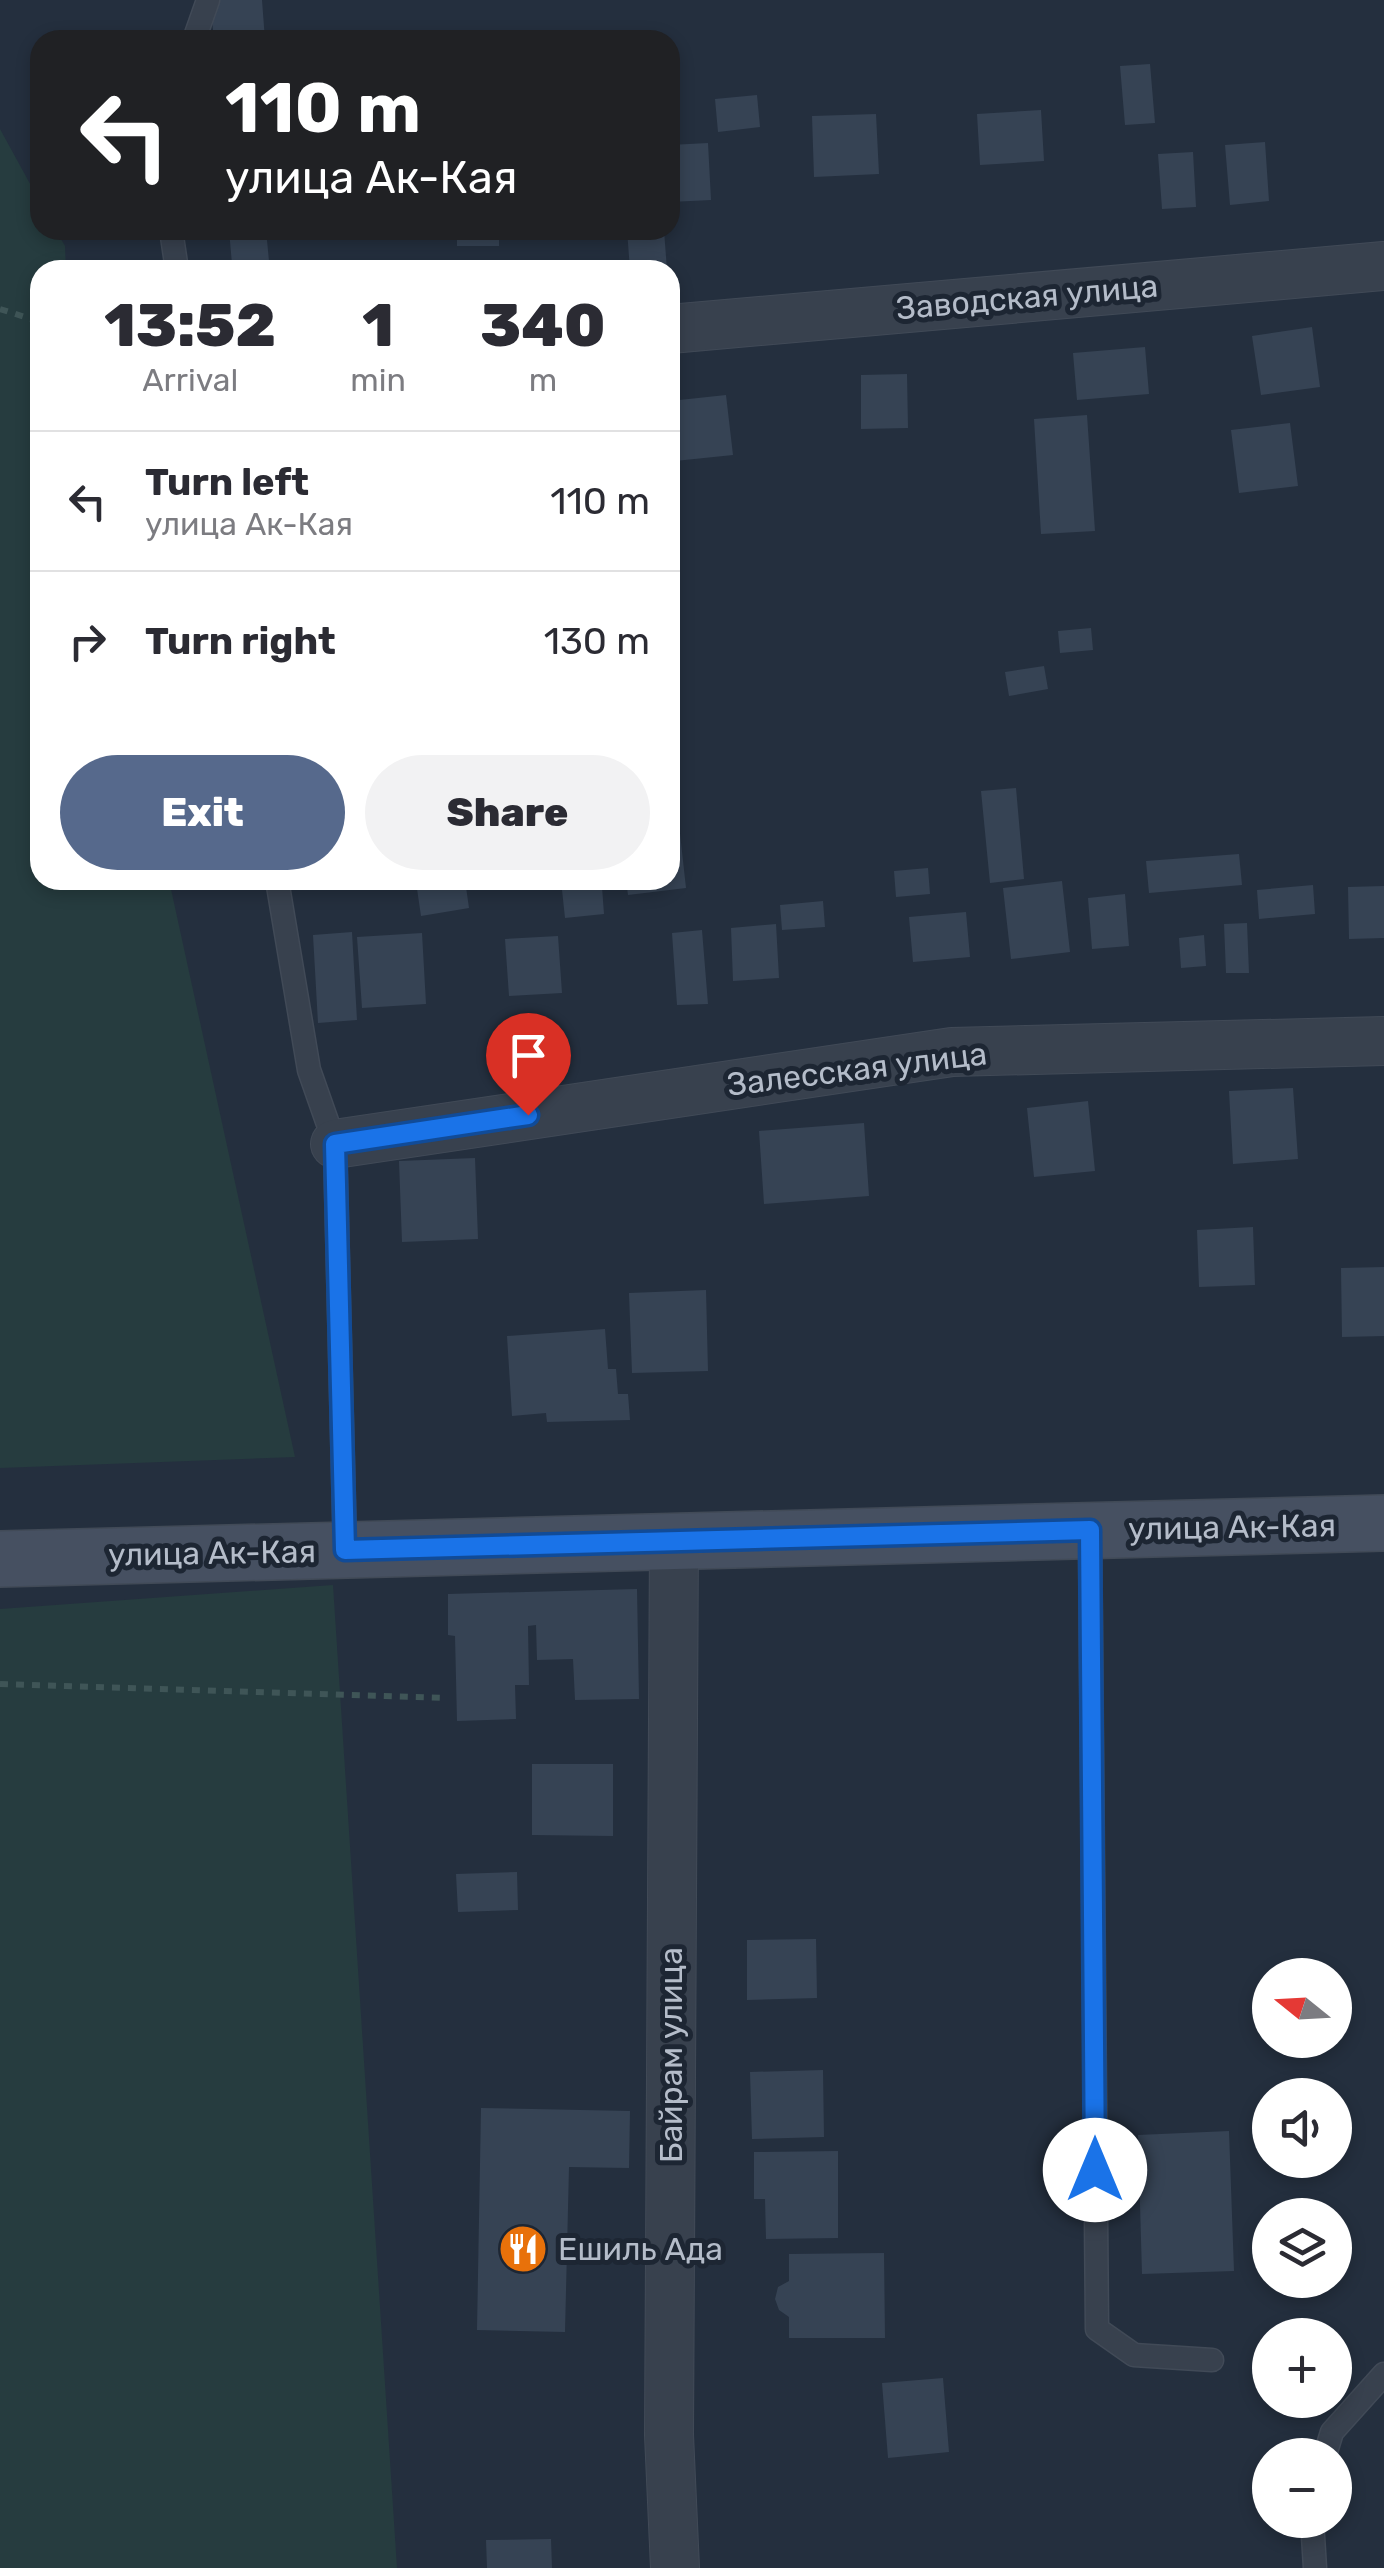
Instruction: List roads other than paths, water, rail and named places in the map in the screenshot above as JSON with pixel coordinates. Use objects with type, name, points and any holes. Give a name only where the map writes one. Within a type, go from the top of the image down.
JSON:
[{"type":"main road","name":"улица Ак-Кая","points":[[0,1558],[1384,1523]]},
{"type":"street","name":"Заводская улица","points":[[680,328],[1384,266]]},
{"type":"street","name":"Залесская улица","points":[[335,1144],[952,1052],[1384,1041]]},
{"type":"street","name":"Байрам улица","points":[[674,1541],[669,2434],[676,2568]]},
{"type":"lane","points":[[198,30],[208,0]]},
{"type":"lane","points":[[280,890],[309,1070],[335,1144],[345,1550]]},
{"type":"lane","points":[[1090,1530],[1096,2330],[1134,2355],[1212,2360]]},
{"type":"lane","points":[[1330,2438],[1384,2374]]},
{"type":"lane","points":[[1313,2538],[1315,2568]]},
{"type":"place","name":"Ешиль Ада","points":[[523,2249]]}]
